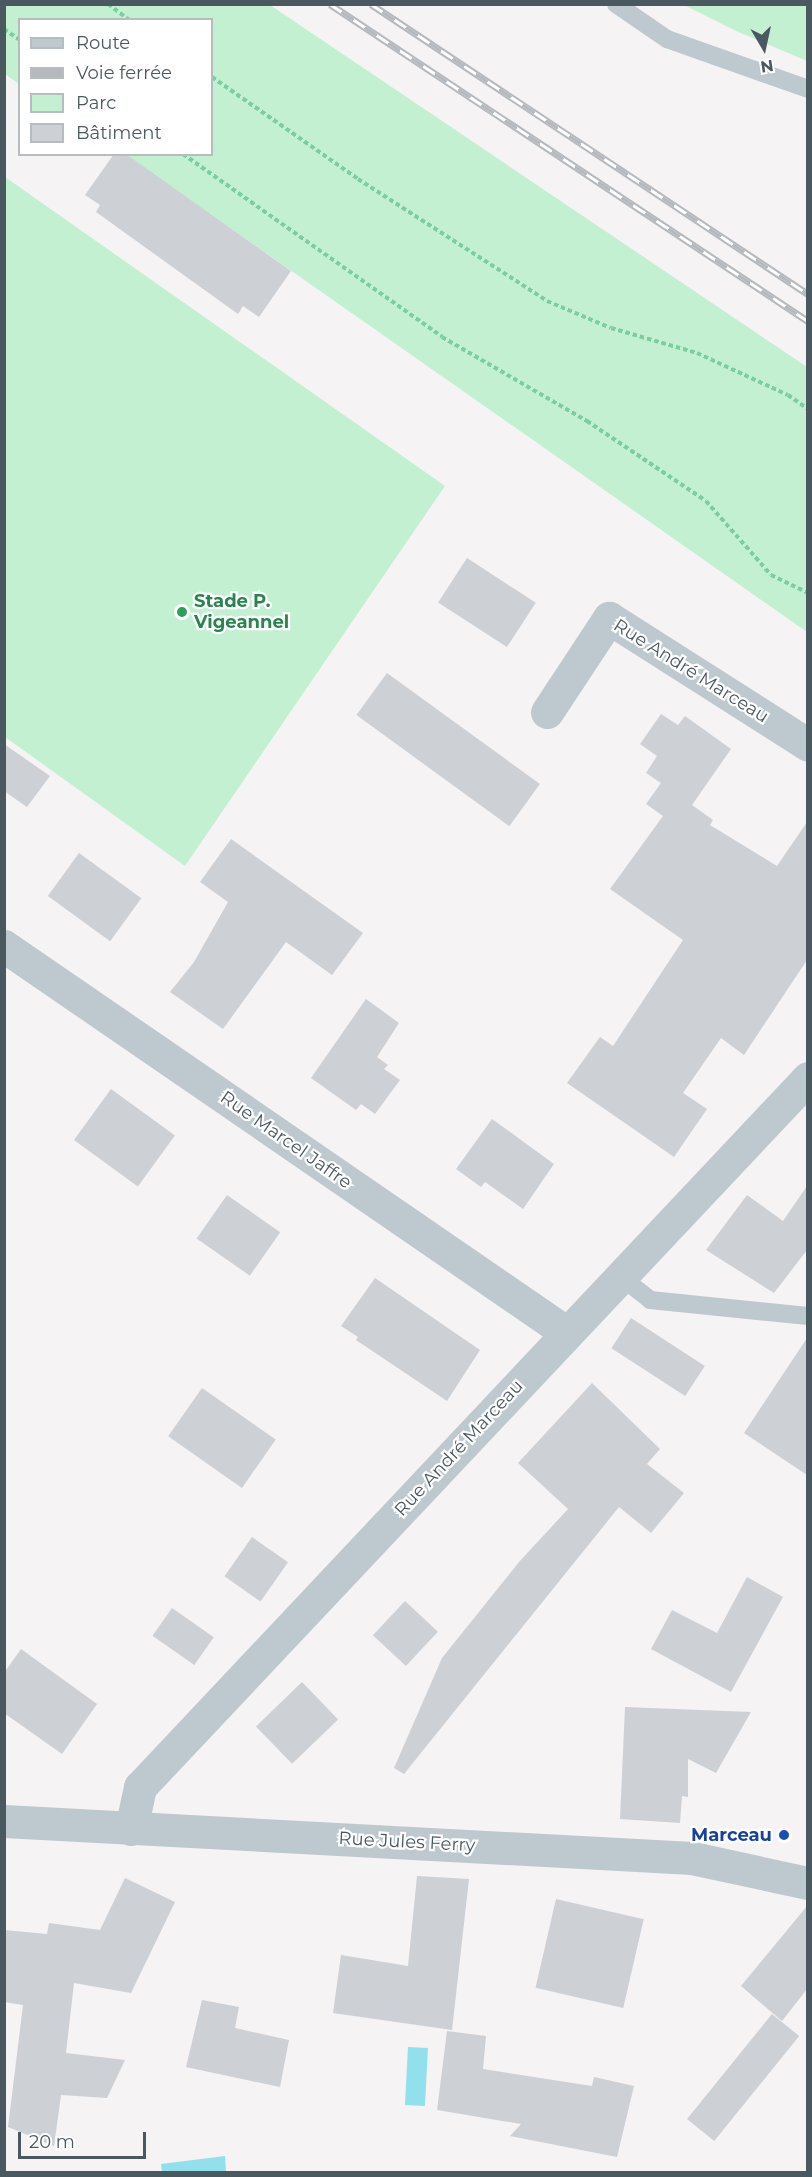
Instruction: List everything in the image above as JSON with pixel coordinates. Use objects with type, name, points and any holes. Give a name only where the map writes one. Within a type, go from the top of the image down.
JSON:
[{"type":"street","name":"Rue André Marceau","points":[[547,712],[609,618],[807,745]]},
{"type":"street","name":"Rue Marcel Jaffre","points":[[4,946],[567,1333]]},
{"type":"street","name":"Rue André Marceau","points":[[131,1829],[140,1787],[806,1081]]},
{"type":"street","name":"Rue Jules Ferry","points":[[4,1821],[692,1858],[807,1883]]},
{"type":"lane","points":[[616,4],[667,39],[807,89]]},
{"type":"lane","points":[[621,1277],[650,1300],[807,1316]]},
{"type":"path","points":[[108,4],[126,18]]},
{"type":"path","points":[[4,29],[18,38]]},
{"type":"path","points":[[213,78],[358,179],[547,301],[611,328],[698,353],[788,395],[807,409]]},
{"type":"path","points":[[186,156],[442,337],[587,422],[706,501],[771,575],[807,593]]},
{"type":"green space","points":[[4,5],[270,5],[807,367],[807,632],[127,156],[213,156],[213,18],[18,18],[18,83],[5,74]]},
{"type":"green space","points":[[684,5],[807,5],[807,61],[736,31]]},
{"type":"green space","name":"Stade P. Vigeannel","points":[[5,177],[445,486],[185,866],[5,737]]},
{"type":"water","points":[[408,2047],[428,2048],[425,2106],[405,2105]]},
{"type":"water","points":[[225,2156],[226,2172],[162,2172],[161,2164]]},
{"type":"building","points":[[113,156],[129,156],[291,271],[259,317],[243,306],[238,314],[96,212],[100,205],[85,195]]},
{"type":"building","points":[[467,558],[536,603],[507,647],[438,602]]},
{"type":"building","points":[[387,673],[540,784],[509,826],[356,715]]},
{"type":"building","points":[[661,714],[678,725],[685,716],[731,749],[692,805],[713,820],[710,825],[777,866],[807,822],[807,960],[744,1055],[721,1038],[683,1093],[707,1109],[674,1157],[567,1083],[600,1037],[613,1046],[683,940],[610,889],[663,816],[646,804],[661,783],[646,773],[657,756],[640,744]]},
{"type":"building","points":[[4,744],[50,776],[27,807],[4,791]]},
{"type":"building","points":[[231,839],[363,933],[332,975],[286,942],[223,1029],[170,992],[194,962],[228,902],[200,882]]},
{"type":"building","points":[[79,853],[141,898],[110,941],[48,896]]},
{"type":"building","points":[[366,999],[399,1023],[377,1057],[388,1065],[384,1069],[400,1080],[375,1114],[361,1104],[356,1110],[311,1078]]},
{"type":"building","points":[[111,1089],[175,1135],[138,1186],[74,1140]]},
{"type":"building","points":[[492,1119],[554,1164],[523,1209],[485,1182],[481,1187],[456,1169]]},
{"type":"building","points":[[807,1186],[807,1250],[774,1293],[706,1250],[747,1195],[783,1221]]},
{"type":"building","points":[[227,1195],[280,1232],[250,1276],[197,1238]]},
{"type":"building","points":[[375,1278],[480,1350],[447,1401],[356,1340],[358,1337],[341,1326]]},
{"type":"building","points":[[631,1318],[705,1366],[685,1396],[611,1348]]},
{"type":"building","points":[[807,1338],[807,1475],[744,1433]]},
{"type":"building","points":[[592,1383],[660,1449],[647,1464],[684,1493],[651,1533],[619,1507],[404,1774],[394,1768],[442,1658],[519,1562],[568,1509],[518,1463]]},
{"type":"building","points":[[202,1388],[276,1440],[242,1488],[168,1436]]},
{"type":"building","points":[[252,1537],[288,1562],[261,1602],[224,1576]]},
{"type":"building","points":[[747,1577],[783,1597],[731,1692],[651,1649],[672,1610],[717,1633]]},
{"type":"building","points":[[405,1601],[438,1632],[406,1666],[373,1635]]},
{"type":"building","points":[[172,1608],[214,1637],[194,1665],[152,1636]]},
{"type":"building","points":[[21,1649],[97,1704],[62,1754],[4,1713],[4,1673]]},
{"type":"building","points":[[302,1682],[338,1719],[292,1764],[256,1726]]},
{"type":"building","points":[[625,1707],[751,1712],[716,1773],[688,1759],[688,1797],[682,1796],[680,1823],[620,1819]]},
{"type":"building","points":[[417,1876],[469,1879],[452,2030],[333,2013],[341,1955],[408,1966]]},
{"type":"building","points":[[125,1878],[175,1902],[131,1993],[74,1983],[66,2053],[125,2060],[107,2098],[61,2095],[54,2146],[8,2127],[23,2005],[4,2002],[4,1930],[47,1934],[49,1923],[100,1930]]},
{"type":"building","points":[[556,1899],[644,1919],[623,2008],[536,1988]]},
{"type":"building","points":[[807,1906],[807,1989],[782,2021],[741,1986]]},
{"type":"building","points":[[202,2000],[239,2007],[235,2028],[289,2040],[280,2087],[186,2067]]},
{"type":"building","points":[[772,2014],[799,2036],[714,2141],[687,2119]]},
{"type":"building","points":[[447,2031],[486,2036],[483,2069],[592,2086],[594,2077],[634,2086],[617,2157],[510,2136],[521,2124],[437,2110]]},
{"type":"railway","points":[[330,4],[808,321]]},
{"type":"railway","points":[[371,4],[808,294]]},
{"type":"place","name":"Stade P. Vigeannel","points":[[182,612]]},
{"type":"place","name":"Marceau","points":[[784,1835]]}]
